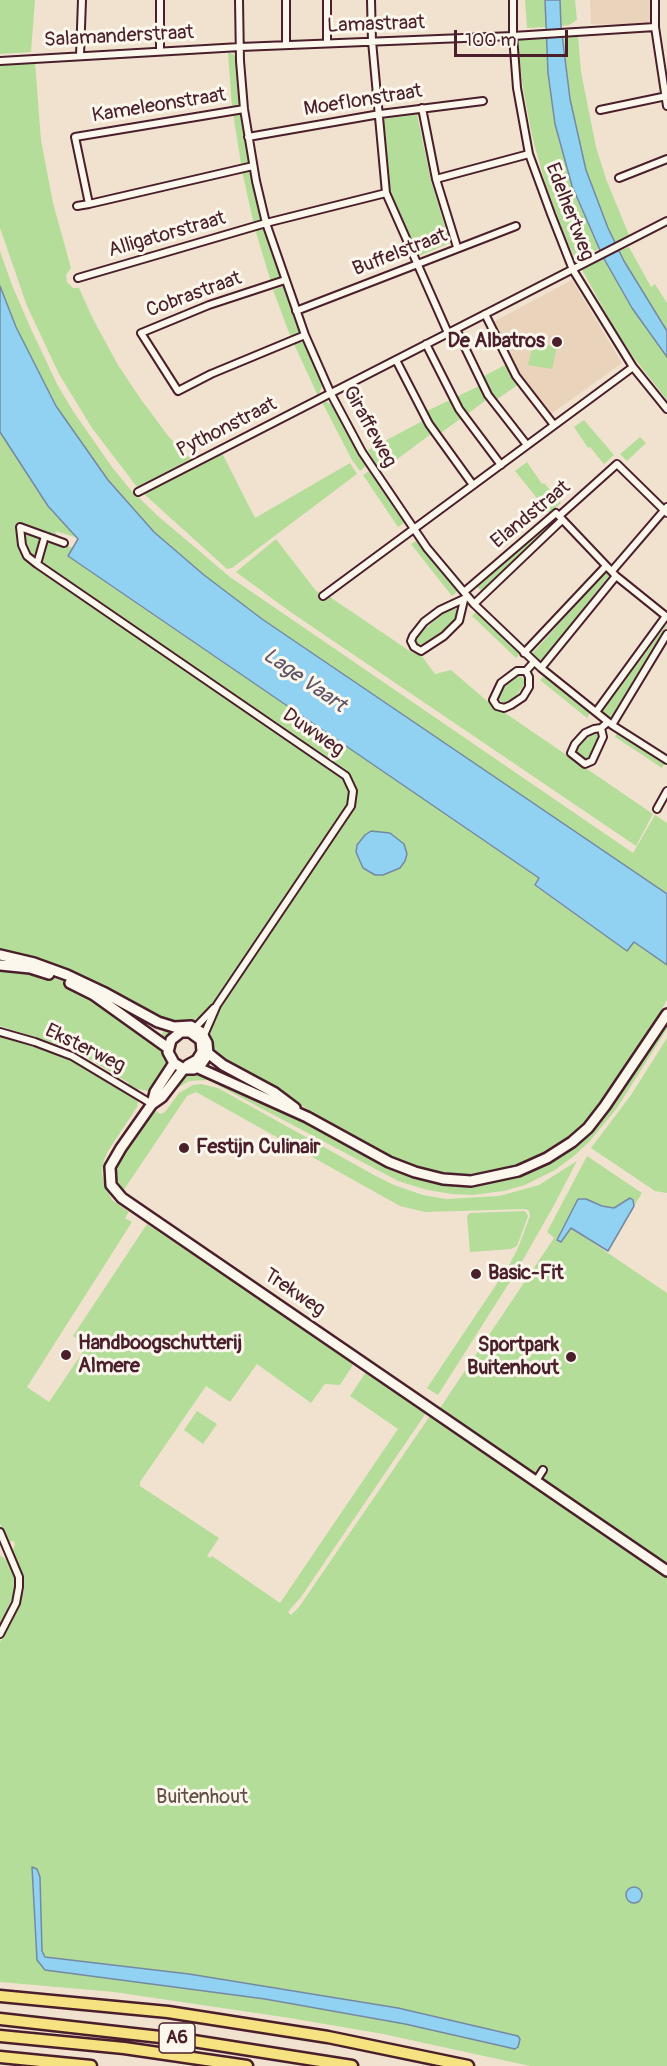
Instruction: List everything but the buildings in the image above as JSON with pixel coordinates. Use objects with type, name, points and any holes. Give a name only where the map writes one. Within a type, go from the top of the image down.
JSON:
[{"type":"highway","name":"A6","points":[[0,1996],[168,2012],[328,2037],[468,2066]]},
{"type":"highway","name":"A6","points":[[0,2019],[187,2040],[352,2066]]},
{"type":"highway","name":"A6","points":[[0,2036],[124,2048],[247,2066]]},
{"type":"highway","points":[[0,2057],[91,2066]]},
{"type":"main road","points":[[0,955],[103,992],[158,1022],[178,1030]]},
{"type":"main road","points":[[0,965],[51,972]]},
{"type":"main road","points":[[66,978],[94,995],[168,1048]]},
{"type":"main road","points":[[196,1067],[307,1117],[388,1162],[443,1179],[471,1181],[518,1171],[547,1158],[572,1142],[588,1128],[605,1106],[667,1014]]},
{"type":"main road","points":[[187,1026],[204,1035],[205,1061],[196,1067],[184,1069],[174,1063],[169,1056],[168,1048],[178,1030],[187,1026]]},
{"type":"main road","points":[[193,1030],[206,1050],[241,1074],[275,1093],[307,1117]]},
{"type":"main road","points":[[184,1069],[200,1058],[206,1050]]},
{"type":"main road","name":"Trekweg","points":[[152,1104],[155,1092],[174,1063]]},
{"type":"main road","name":"Trekweg","points":[[184,1069],[162,1097],[152,1104],[110,1167],[111,1185],[122,1198],[667,1571]]},
{"type":"street","points":[[80,56],[82,0]]},
{"type":"street","points":[[160,0],[160,51]]},
{"type":"street","name":"Giraffeweg","points":[[240,0],[244,109],[266,223],[305,335],[331,394],[362,452],[413,530],[465,596],[541,668],[610,723],[667,760]]},
{"type":"street","points":[[286,0],[286,45]]},
{"type":"street","points":[[327,0],[327,43]]},
{"type":"street","points":[[371,0],[372,41],[386,193],[448,333]]},
{"type":"street","name":"Edelhertweg","points":[[513,0],[517,88],[530,154],[573,270],[633,367],[667,409]]},
{"type":"street","points":[[655,0],[655,27],[667,106]]},
{"type":"street","name":"Lamastraat","points":[[240,47],[513,36],[655,27]]},
{"type":"street","name":"Salamanderstraat","points":[[0,61],[240,47]]},
{"type":"street","points":[[600,110],[666,97]]},
{"type":"street","name":"Moeflonstraat","points":[[248,137],[380,114],[483,101]]},
{"type":"street","points":[[422,108],[436,179],[457,248]]},
{"type":"street","name":"Kameleonstraat","points":[[89,204],[75,137],[244,109]]},
{"type":"street","points":[[436,179],[530,154]]},
{"type":"street","points":[[619,178],[667,159]]},
{"type":"street","points":[[77,206],[253,165]]},
{"type":"street","name":"Alligatorstraat","points":[[78,278],[266,223],[386,193]]},
{"type":"street","name":"Pythonstraat","points":[[138,492],[667,221]]},
{"type":"street","name":"Buffelstraat","points":[[296,311],[516,226]]},
{"type":"street","name":"Cobrastraat","points":[[285,280],[209,305],[141,333],[178,391],[211,374],[305,335]]},
{"type":"street","points":[[485,314],[516,376],[554,425]]},
{"type":"street","points":[[456,329],[488,395],[527,445]]},
{"type":"street","points":[[426,344],[459,409],[501,465]]},
{"type":"street","points":[[396,360],[429,424],[473,485]]},
{"type":"street","points":[[323,596],[633,367]]},
{"type":"street","name":"Elandstraat","points":[[474,604],[618,464],[666,510]]},
{"type":"street","points":[[524,653],[611,571],[666,510]]},
{"type":"street","name":"Elandstraat","points":[[465,596],[556,513],[561,518]]},
{"type":"street","points":[[561,518],[611,571],[667,617],[596,712]]},
{"type":"street","name":"Duwweg","points":[[64,543],[20,527],[20,535],[27,556],[37,564],[346,776],[353,791],[351,806],[217,1005],[193,1030]]},
{"type":"street","points":[[37,564],[45,536]]},
{"type":"street","points":[[541,668],[611,571]]},
{"type":"street","points":[[465,596],[459,621],[444,636],[421,651],[414,647],[411,641],[424,622],[465,596]]},
{"type":"street","points":[[601,728],[603,737],[592,761],[585,764],[571,753],[575,744],[585,733],[610,723],[667,634]]},
{"type":"street","points":[[526,671],[529,677],[529,687],[522,697],[504,708],[497,706],[493,700],[501,683],[516,671],[526,671],[534,662]]},
{"type":"street","points":[[657,809],[667,791]]},
{"type":"street","name":"Duwweg","points":[[204,1035],[217,1005]]},
{"type":"street","name":"Eksterweg","points":[[0,1032],[72,1056],[152,1104]]},
{"type":"street","points":[[536,1481],[543,1470]]},
{"type":"street","points":[[0,1532],[16,1571],[19,1587],[16,1603],[0,1634]]},
{"type":"shaded area","points":[[590,0],[652,0],[653,25],[591,24]]},
{"type":"shaded area","name":"De Albatros","points":[[572,280],[622,363],[551,414],[519,372],[493,322]]},
{"type":"green space","points":[[0,0],[35,0],[31,52],[0,54]]},
{"type":"green space","points":[[525,0],[545,0],[547,27],[527,28]]},
{"type":"green space","points":[[560,0],[575,0],[577,20],[569,25],[561,26]]},
{"type":"green space","points":[[563,36],[578,36],[581,72],[596,147],[606,179],[629,235],[615,243],[586,170],[570,99]]},
{"type":"green space","points":[[547,37],[548,73],[558,138],[575,194],[599,249],[576,260],[546,186],[532,136],[523,88],[517,40]]},
{"type":"green space","points":[[228,52],[237,59],[241,106],[232,107]]},
{"type":"green space","points":[[35,62],[41,140],[53,203],[71,268],[66,275],[67,282],[73,288],[79,288],[118,365],[140,398],[169,437],[191,459],[137,487],[92,428],[59,374],[27,306],[0,228],[0,64]]},
{"type":"green space","points":[[241,112],[250,162],[241,164],[233,113]]},
{"type":"green space","points":[[417,114],[431,181],[450,243],[419,256],[389,191],[384,119]]},
{"type":"green space","points":[[251,169],[263,222],[254,225],[242,171]]},
{"type":"green space","points":[[264,227],[281,279],[271,282],[255,229]]},
{"type":"green space","points":[[629,247],[651,287],[655,284],[667,303],[667,331],[634,280],[619,251]]},
{"type":"green space","points":[[0,251],[31,329],[57,384],[73,411],[129,488],[158,516],[230,577],[633,853],[655,815],[667,823],[667,894],[262,619],[204,575],[154,532],[108,480],[73,432],[46,389],[16,327],[0,286]]},
{"type":"green space","points":[[603,257],[632,308],[667,357],[667,400],[634,358],[613,326],[581,268]]},
{"type":"green space","points":[[284,286],[301,334],[291,338],[273,290]]},
{"type":"green space","points":[[304,340],[323,384],[318,396],[294,344]]},
{"type":"green space","points":[[534,341],[557,347],[552,369],[528,365]]},
{"type":"green space","points":[[507,364],[519,384],[496,400],[492,396],[438,435],[435,431],[380,472],[368,450],[428,418],[425,412],[485,383],[482,377]]},
{"type":"green space","points":[[322,402],[333,406],[366,466],[360,471],[352,460]]},
{"type":"green space","points":[[584,420],[614,455],[604,464],[590,447],[588,448],[574,427]]},
{"type":"green space","name":"Buitenhout","points":[[0,432],[41,496],[75,537],[55,531],[62,544],[73,548],[69,556],[540,878],[535,886],[627,951],[634,942],[667,965],[667,1000],[640,1048],[592,1115],[573,1134],[549,1151],[517,1167],[486,1173],[437,1172],[400,1162],[369,1147],[220,1055],[213,1049],[209,1037],[210,1027],[199,1020],[178,1023],[163,1048],[167,1059],[166,1070],[148,1091],[138,1089],[133,1097],[138,1102],[137,1107],[104,1160],[102,1173],[104,1184],[112,1200],[129,1212],[125,1218],[132,1222],[27,1387],[49,1402],[87,1346],[73,1336],[147,1224],[348,1359],[353,1365],[340,1385],[325,1384],[311,1403],[257,1364],[230,1402],[206,1386],[140,1482],[140,1486],[219,1538],[207,1556],[210,1558],[212,1556],[280,1603],[398,1429],[350,1396],[366,1372],[426,1413],[301,1597],[288,1612],[291,1615],[299,1607],[430,1416],[665,1576],[667,1575],[667,2066],[530,2066],[383,2034],[290,2018],[114,1992],[0,1982],[0,1642],[15,1614],[24,1590],[23,1578],[12,1552],[14,1541],[8,1542],[0,1524],[0,1036],[61,1055],[84,1066],[124,1091],[129,1083],[72,1049],[0,1026],[0,971],[27,971],[60,980],[157,1041],[170,1022],[40,961],[0,950]]},
{"type":"green space","points":[[640,437],[646,443],[627,461],[620,454]]},
{"type":"green space","points":[[222,453],[255,518],[350,463],[357,474],[232,568],[227,569],[144,494]]},
{"type":"green space","points":[[527,462],[542,484],[544,483],[561,503],[549,513],[515,471]]},
{"type":"green space","points":[[369,471],[404,523],[398,527],[363,475]]},
{"type":"green space","points":[[554,519],[556,522],[482,592],[476,585]]},
{"type":"green space","points":[[276,539],[316,591],[330,597],[411,652],[421,655],[435,674],[451,670],[486,700],[653,814],[636,846],[292,613],[236,572]]},
{"type":"green space","points":[[416,541],[458,591],[452,596],[411,544]]},
{"type":"green space","points":[[605,572],[609,576],[541,663],[531,655]]},
{"type":"green space","points":[[455,608],[458,613],[455,620],[428,644],[422,646],[417,644],[416,638],[427,627],[444,613]]},
{"type":"green space","points":[[477,611],[519,654],[516,658],[472,616]]},
{"type":"green space","points":[[667,626],[612,719],[602,712]]},
{"type":"green space","points":[[519,675],[525,680],[524,685],[510,703],[503,703],[498,698],[499,693]]},
{"type":"green space","points":[[544,676],[590,713],[587,718],[540,680]]},
{"type":"green space","points":[[593,732],[600,737],[590,760],[587,761],[577,755],[576,750]]},
{"type":"green space","points":[[617,732],[665,763],[662,768],[615,737]]},
{"type":"green space","points":[[667,1022],[667,1029],[617,1108],[589,1142],[555,1170],[525,1185],[504,1191],[472,1195],[452,1194],[427,1190],[398,1181],[208,1080],[189,1081],[176,1089],[160,1106],[181,1077],[193,1072],[204,1073],[340,1140],[403,1174],[438,1183],[457,1185],[495,1180],[534,1169],[559,1155],[627,1082]]},
{"type":"green space","points":[[667,1038],[667,1193],[655,1191],[591,1148],[631,1095]]},
{"type":"green space","points":[[201,1084],[218,1088],[394,1185],[423,1195],[446,1199],[499,1196],[539,1185],[577,1161],[516,1272],[438,1395],[427,1388],[508,1267],[530,1216],[529,1211],[526,1209],[425,1212],[400,1206],[196,1092],[187,1096],[123,1191],[117,1180],[117,1165],[129,1142],[156,1111],[160,1114],[165,1112],[179,1093],[193,1085]]},
{"type":"green space","name":"Sportpark Buitenhout","points":[[587,1156],[642,1193],[634,1206],[630,1198],[614,1208],[586,1199],[571,1228],[667,1293],[667,1563],[440,1408],[554,1238],[547,1232]]},
{"type":"green space","points":[[525,1211],[528,1216],[517,1246],[511,1249],[470,1252],[467,1216],[470,1213]]},
{"type":"green space","points":[[197,1411],[217,1424],[203,1444],[184,1430]]},
{"type":"green space","points":[[0,1555],[10,1563],[14,1575],[15,1591],[0,1627]]},
{"type":"water","points":[[545,0],[560,0],[570,99],[586,170],[608,228],[624,261],[667,331],[667,357],[632,308],[603,257],[572,186],[555,124],[548,73]]},
{"type":"water","name":"Lage Vaart","points":[[0,286],[16,327],[56,406],[108,480],[154,532],[204,575],[262,619],[667,894],[667,965],[634,942],[627,951],[535,885],[539,878],[68,556],[78,539],[48,506],[0,432]]},
{"type":"water","points":[[371,831],[390,833],[404,844],[407,854],[400,868],[383,875],[375,875],[363,868],[356,852],[357,845]]},
{"type":"water","points":[[630,1198],[634,1206],[608,1251],[571,1228],[561,1242],[557,1240],[578,1199],[586,1199],[614,1208]]},
{"type":"water","points":[[32,1867],[37,1869],[40,1877],[42,1951],[45,1957],[189,1974],[398,2008],[518,2036],[520,2039],[518,2047],[515,2049],[405,2024],[265,1999],[45,1970],[37,1960]]},
{"type":"water","points":[[631,1887],[637,1887],[642,1895],[640,1901],[631,1903],[626,1898],[626,1892]]},
{"type":"place","name":"De Albatros","points":[[557,342]]},
{"type":"place","name":"Festijn Culinair","points":[[184,1148]]},
{"type":"place","name":"Basic-Fit","points":[[476,1274]]},
{"type":"place","name":"Handboogschutterij Almere","points":[[66,1355]]},
{"type":"place","name":"Sportpark Buitenhout","points":[[571,1357]]}]
